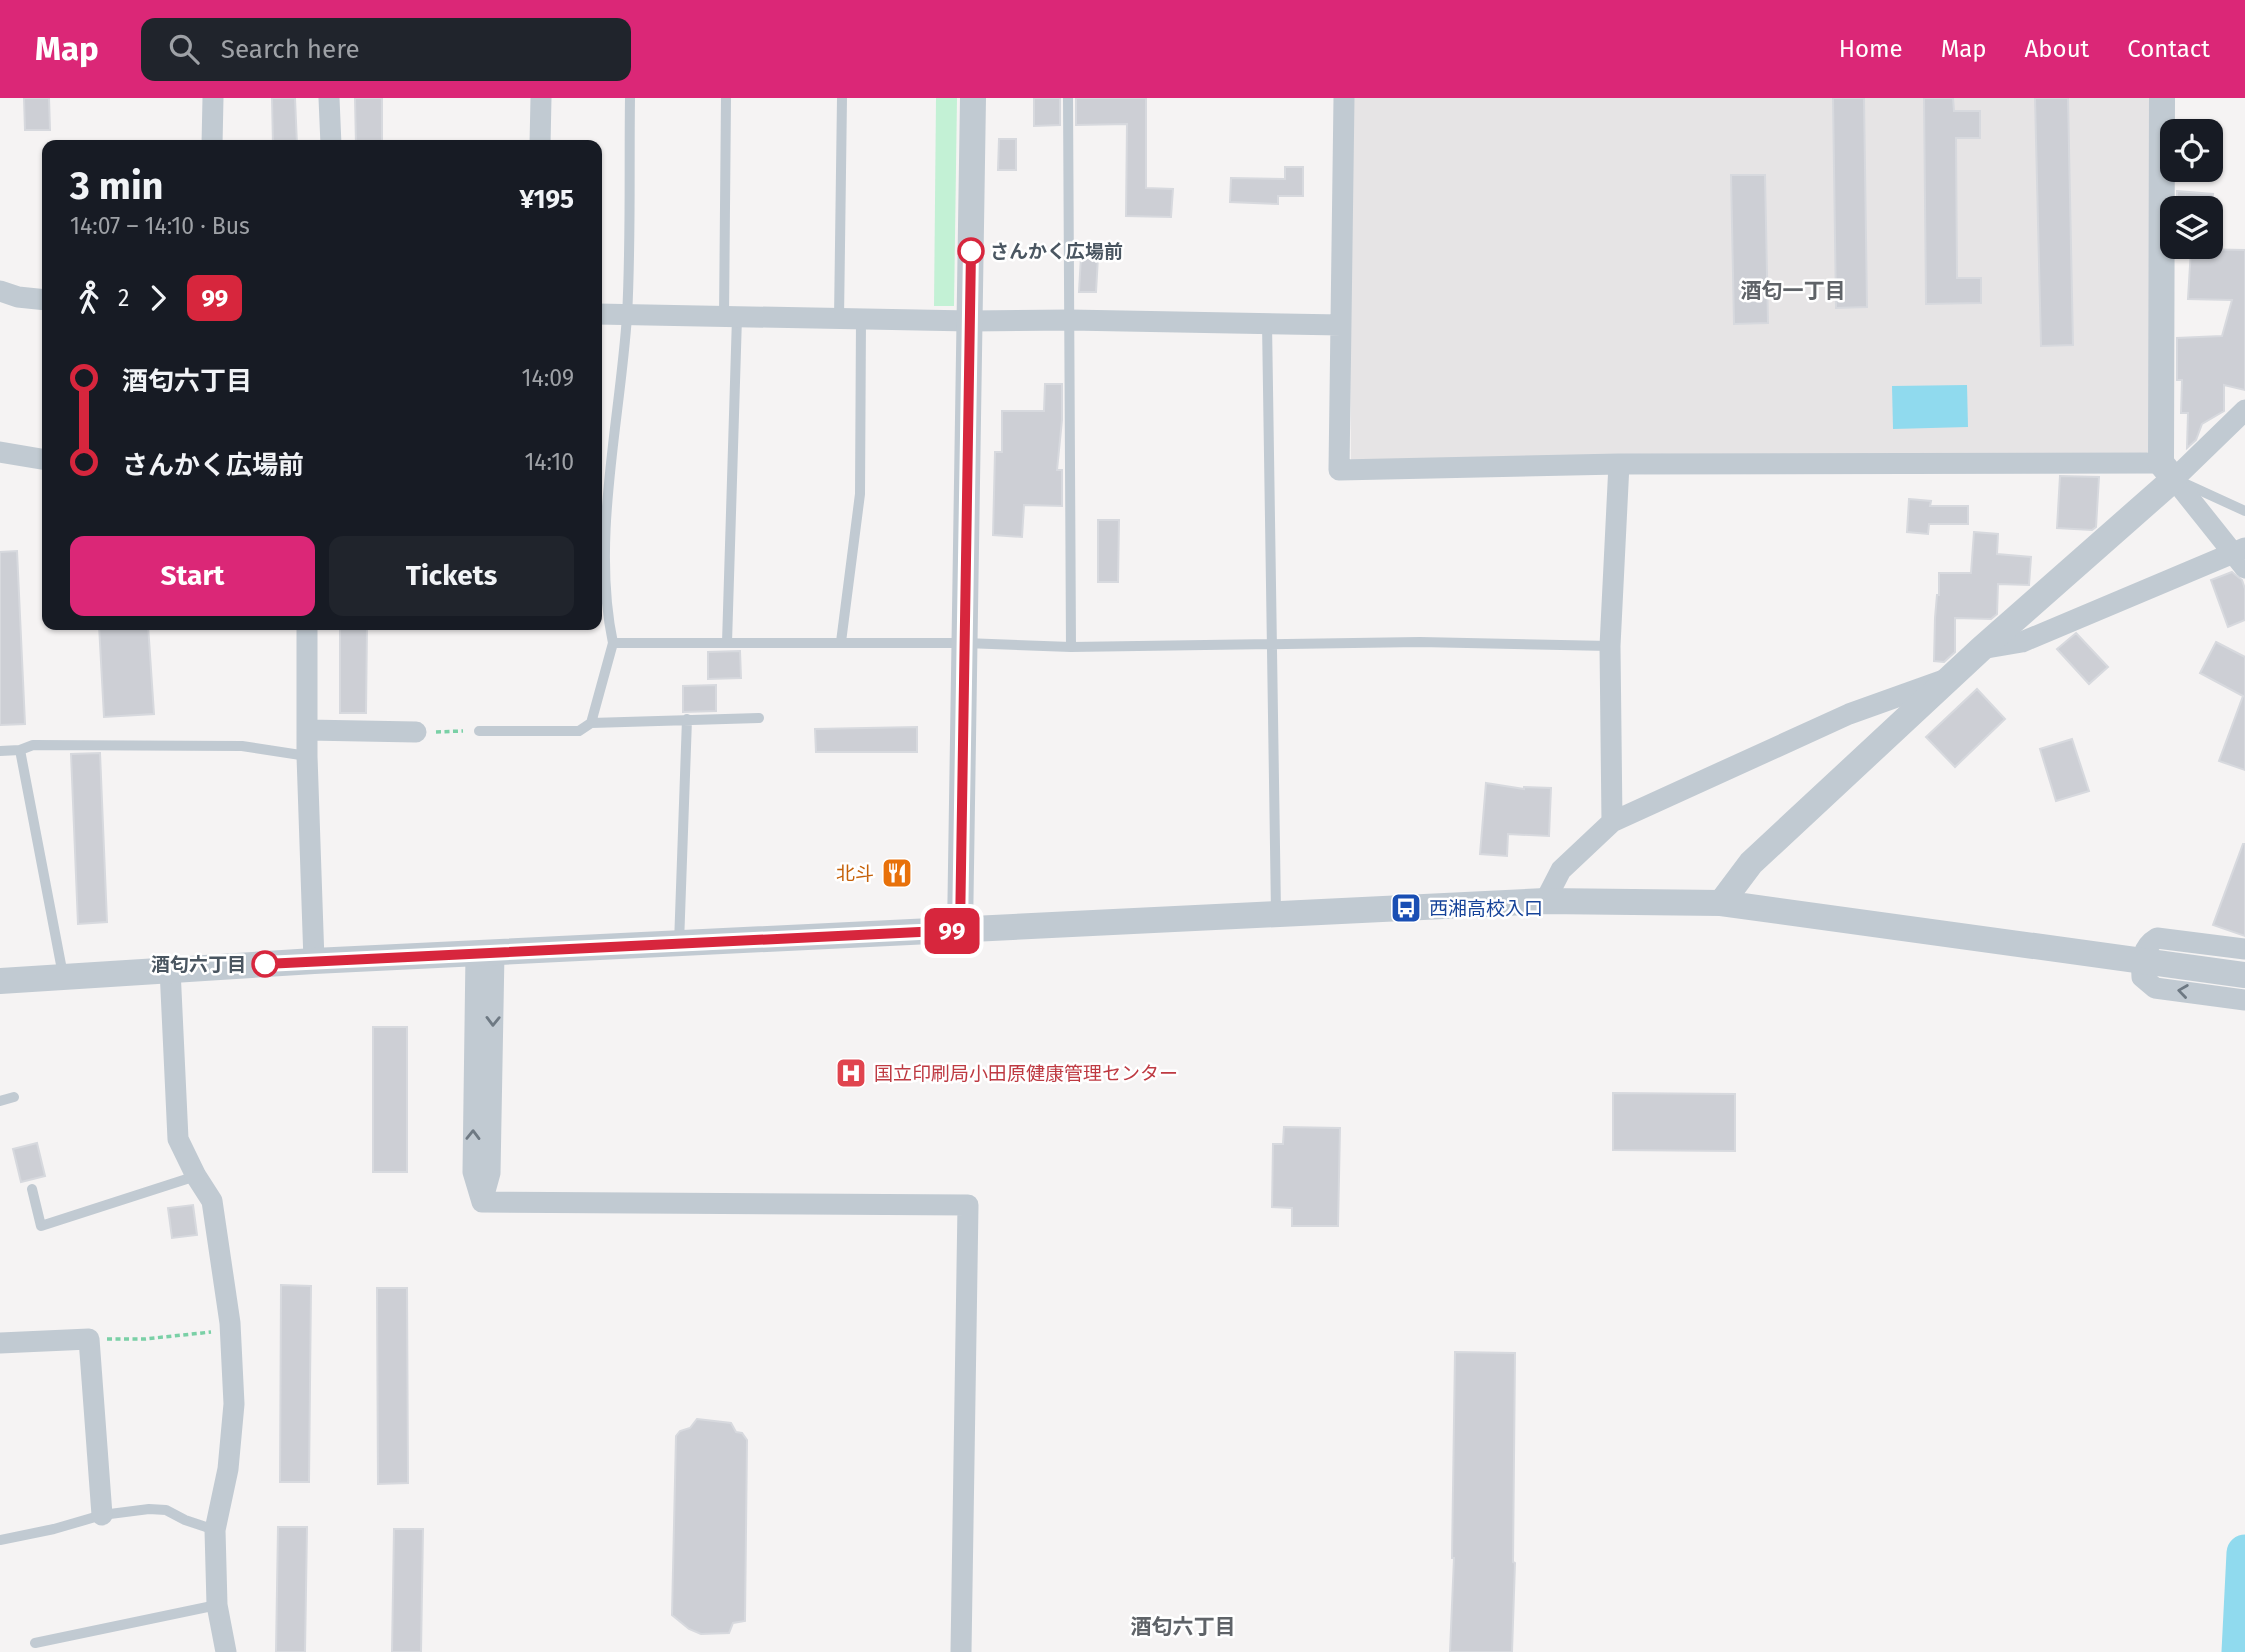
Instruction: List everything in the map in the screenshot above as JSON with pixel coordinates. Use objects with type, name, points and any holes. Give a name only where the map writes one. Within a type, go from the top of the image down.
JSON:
[{"type":"street","points":[[212,140],[213,98]]},
{"type":"street","points":[[329,98],[331,140]]},
{"type":"street","points":[[540,140],[541,98]]},
{"type":"street","points":[[960,930],[973,98]]},
{"type":"street","points":[[1344,98],[1339,470],[1619,464],[2168,471]]},
{"type":"street","points":[[1981,649],[2022,642],[2241,556],[2168,471],[2162,98]]},
{"type":"street","points":[[0,292],[42,299]]},
{"type":"street","points":[[602,314],[1341,325]]},
{"type":"street","points":[[1721,903],[1751,863],[2168,471],[2245,410]]},
{"type":"street","points":[[0,452],[42,459]]},
{"type":"street","points":[[1612,822],[1610,646],[1619,464]]},
{"type":"street","points":[[307,630],[307,756],[314,961]]},
{"type":"street","points":[[1545,901],[1561,870],[1612,822],[1849,714],[1950,678]]},
{"type":"street","points":[[307,730],[416,732]]},
{"type":"street","points":[[0,981],[314,961],[1545,901],[1721,903],[2240,974]]},
{"type":"street","points":[[2245,949],[2157,938],[2147,944],[2141,960],[2142,977],[2155,988],[2245,1000]]},
{"type":"street","points":[[485,954],[473,1172],[482,1202],[968,1205],[961,1652]]},
{"type":"street","points":[[170,969],[178,1139],[212,1201],[230,1331],[234,1404],[228,1469],[215,1530],[217,1605],[226,1652]]},
{"type":"street","points":[[0,1343],[89,1339],[102,1515]]},
{"type":"lane","points":[[602,593],[627,315],[630,98]]},
{"type":"lane","points":[[726,98],[731,317],[727,643]]},
{"type":"lane","points":[[839,319],[842,98]]},
{"type":"lane","points":[[1068,98],[1072,647]]},
{"type":"lane","points":[[841,642],[860,494],[861,319]]},
{"type":"lane","points":[[1267,323],[1276,915]]},
{"type":"lane","points":[[2168,471],[2245,511]]},
{"type":"lane","points":[[591,723],[614,643],[602,613]]},
{"type":"lane","points":[[614,643],[965,642],[1072,647],[1420,642],[1610,646]]},
{"type":"lane","points":[[480,731],[579,731],[591,723],[759,718]]},
{"type":"lane","points":[[679,944],[687,719]]},
{"type":"lane","points":[[0,751],[20,750],[33,745],[242,746],[307,756]]},
{"type":"lane","points":[[20,750],[64,977]]},
{"type":"lane","points":[[0,1101],[14,1097]]},
{"type":"lane","points":[[32,1189],[41,1227],[196,1176]]},
{"type":"lane","points":[[0,1540],[54,1529],[102,1515],[149,1509],[166,1510],[215,1530]]},
{"type":"lane","points":[[35,1643],[217,1605]]},
{"type":"path","points":[[416,732],[480,731]]},
{"type":"path","points":[[89,1339],[145,1339],[230,1331]]},
{"type":"shaded area","points":[[1349,98],[2153,98],[2149,450],[2146,455],[1351,468]]},
{"type":"green space","points":[[936,98],[957,98],[954,306],[934,306]]},
{"type":"water","points":[[1967,385],[1968,427],[1893,429],[1892,386]]},
{"type":"building","points":[[24,98],[49,98],[50,130],[25,130]]},
{"type":"building","points":[[272,98],[295,98],[297,140],[273,140]]},
{"type":"building","points":[[355,98],[382,98],[382,140],[356,140]]},
{"type":"building","points":[[1034,98],[1060,98],[1060,125],[1034,126]]},
{"type":"building","points":[[1076,98],[1146,98],[1146,188],[1173,189],[1171,217],[1126,216],[1127,124],[1076,125]]},
{"type":"building","points":[[1833,98],[1864,98],[1867,307],[1836,308]]},
{"type":"building","points":[[1924,98],[1953,98],[1954,111],[1980,111],[1980,138],[1956,138],[1957,278],[1981,278],[1981,303],[1926,304]]},
{"type":"building","points":[[2035,98],[2068,98],[2073,345],[2041,346]]},
{"type":"building","points":[[999,139],[1016,139],[1016,170],[998,170]]},
{"type":"building","points":[[1285,167],[1303,167],[1303,196],[1278,196],[1278,204],[1230,202],[1231,178],[1285,179]]},
{"type":"building","points":[[1731,175],[1765,175],[1768,323],[1734,324]]},
{"type":"building","points":[[2177,191],[2213,194],[2213,196],[2177,196]]},
{"type":"building","points":[[2223,250],[2245,250],[2245,390],[2224,385],[2224,411],[2202,424],[2196,440],[2187,448],[2188,413],[2181,413],[2182,380],[2177,380],[2177,338],[2222,336],[2232,300],[2188,299],[2190,259],[2223,259]]},
{"type":"building","points":[[1081,256],[1098,257],[1096,292],[1079,292]]},
{"type":"building","points":[[1045,384],[1062,384],[1057,470],[1062,470],[1062,506],[1024,505],[1022,537],[993,535],[995,452],[1002,452],[1002,411],[1044,411]]},
{"type":"building","points":[[2060,476],[2099,477],[2096,527],[2092,530],[2057,528]]},
{"type":"building","points":[[1909,499],[1931,501],[1930,506],[1968,506],[1968,524],[1929,524],[1928,534],[1907,532]]},
{"type":"building","points":[[1098,520],[1119,520],[1118,582],[1098,582]]},
{"type":"building","points":[[1974,532],[1998,534],[1997,554],[2031,557],[2029,585],[1998,584],[1997,614],[1991,619],[1955,618],[1955,652],[1944,662],[1934,661],[1939,573],[1971,573]]},
{"type":"building","points":[[17,551],[25,724],[0,725],[0,552]]},
{"type":"building","points":[[2232,572],[2242,580],[2245,589],[2245,620],[2228,627],[2211,580]]},
{"type":"building","points":[[99,630],[148,630],[154,714],[104,717]]},
{"type":"building","points":[[340,630],[367,630],[366,713],[340,713]]},
{"type":"building","points":[[2076,633],[2108,667],[2089,684],[2057,649]]},
{"type":"building","points":[[2216,642],[2245,657],[2245,770],[2219,761],[2243,696],[2200,673]]},
{"type":"building","points":[[740,651],[741,678],[708,679],[708,652]]},
{"type":"building","points":[[716,685],[716,711],[683,712],[683,686]]},
{"type":"building","points":[[1977,689],[2005,719],[1955,767],[1926,737]]},
{"type":"building","points":[[917,727],[917,752],[816,752],[815,729]]},
{"type":"building","points":[[2072,739],[2089,791],[2056,801],[2040,749]]},
{"type":"building","points":[[100,753],[107,922],[78,924],[71,754]]},
{"type":"building","points":[[1486,783],[1524,789],[1551,788],[1549,836],[1508,834],[1507,856],[1480,854]]},
{"type":"building","points":[[2245,844],[2245,936],[2213,925]]},
{"type":"building","points":[[373,1027],[407,1027],[407,1172],[373,1172]]},
{"type":"building","points":[[1613,1093],[1735,1094],[1735,1151],[1613,1150]]},
{"type":"building","points":[[1284,1127],[1340,1128],[1338,1226],[1292,1226],[1292,1208],[1272,1207],[1273,1144],[1283,1144]]},
{"type":"building","points":[[37,1143],[45,1176],[21,1182],[13,1149]]},
{"type":"building","points":[[193,1205],[197,1235],[172,1238],[168,1208]]},
{"type":"building","points":[[281,1285],[311,1286],[309,1482],[280,1482]]},
{"type":"building","points":[[377,1288],[407,1288],[408,1483],[378,1484]]},
{"type":"building","points":[[1455,1352],[1515,1353],[1515,1563],[1512,1652],[1450,1652],[1454,1558]]},
{"type":"building","points":[[697,1419],[731,1423],[736,1432],[742,1433],[747,1440],[745,1621],[733,1623],[729,1633],[701,1634],[689,1629],[672,1615],[676,1436],[680,1431],[690,1428]]},
{"type":"building","points":[[278,1527],[307,1527],[305,1652],[276,1652]]},
{"type":"building","points":[[394,1529],[423,1529],[421,1652],[392,1652]]},
{"type":"waterway","points":[[2240,1652],[2245,1553]]},
{"type":"bus line","name":"99","points":[[265,964],[960,930],[971,251]]},
{"type":"place","name":"さんかく広場前","points":[[971,251]]},
{"type":"place","name":"北斗","points":[[897,873]]},
{"type":"place","name":"西湘高校入口","points":[[1406,908]]},
{"type":"place","name":"酒匂六丁目","points":[[265,964]]},
{"type":"place","name":"国立印刷局小田原健康管理センター","points":[[851,1073]]},
{"type":"district","name":"酒匂一丁目","points":[[1793,291]]},
{"type":"district","name":"酒匂六丁目","points":[[1183,1627]]}]
